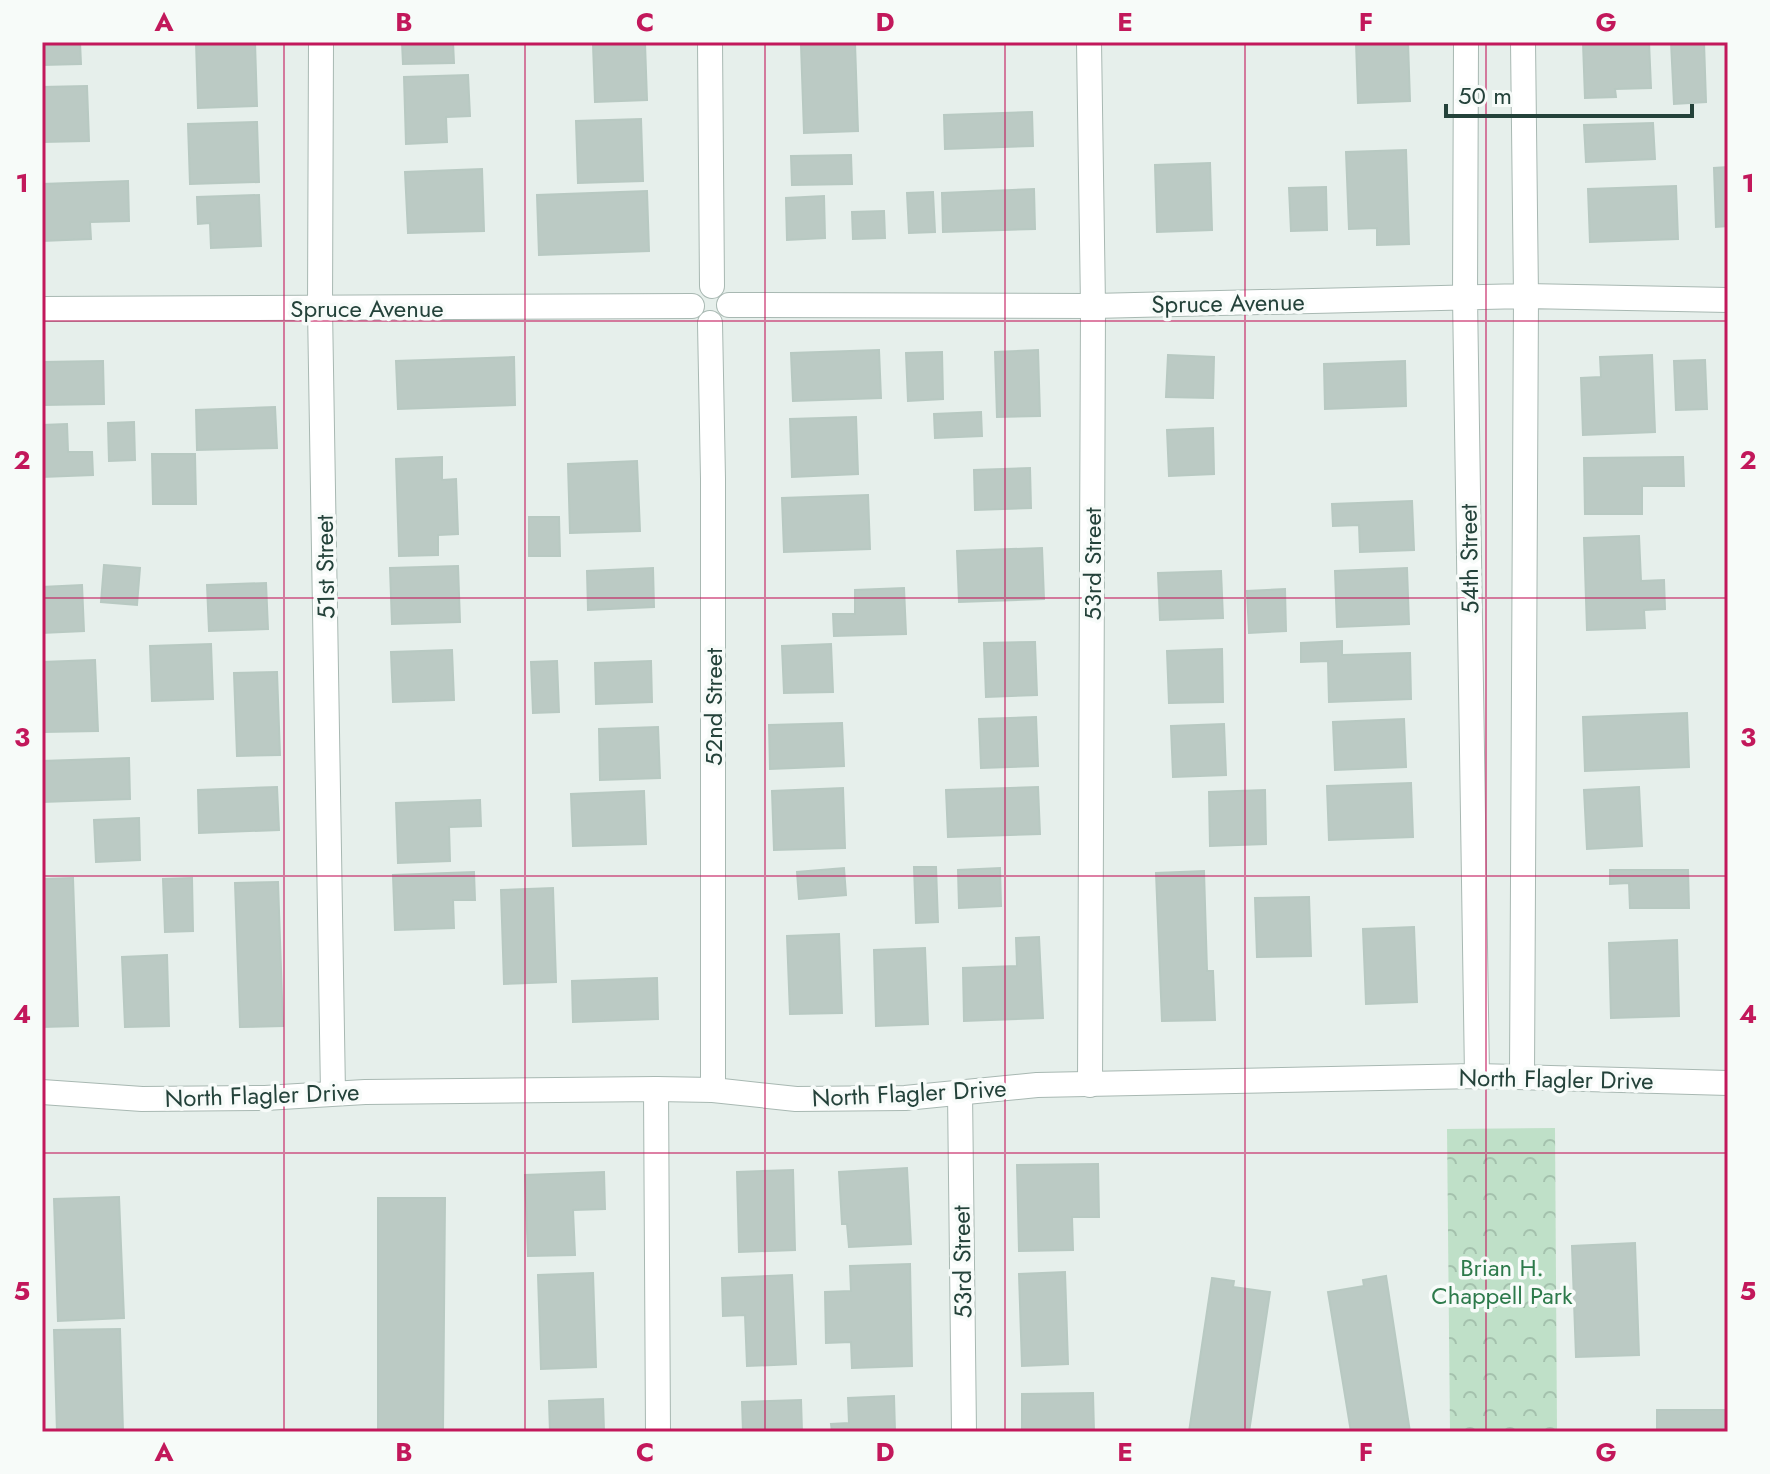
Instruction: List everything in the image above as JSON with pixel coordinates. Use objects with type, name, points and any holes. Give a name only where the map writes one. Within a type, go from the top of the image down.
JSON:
[{"type":"street","name":"51st Street","points":[[321,42],[320,309],[333,1093]]},
{"type":"street","points":[[710,42],[712,286]]},
{"type":"street","name":"53rd Street","points":[[1089,42],[1093,306],[1090,1085]]},
{"type":"street","name":"54th Street","points":[[1466,42],[1465,297],[1477,1076]]},
{"type":"street","points":[[1522,1076],[1526,296],[1523,42]]},
{"type":"street","points":[[712,286],[726,294],[729,305],[725,316],[710,323],[700,320],[692,306],[695,294],[712,286]]},
{"type":"street","name":"Spruce Avenue","points":[[729,305],[1093,306],[1526,296],[1728,300]]},
{"type":"street","name":"Spruce Avenue","points":[[42,309],[692,306]]},
{"type":"street","name":"52nd Street","points":[[710,323],[714,505],[713,1090]]},
{"type":"street","name":"North Flagler Drive","points":[[42,1092],[142,1099],[656,1089],[713,1090],[796,1099],[905,1098],[1037,1085],[1477,1076],[1728,1083]]},
{"type":"street","points":[[656,1089],[658,1432]]},
{"type":"street","name":"53rd Street","points":[[960,1092],[964,1432]]},
{"type":"green space","name":"Brian H. Chappell Park","points":[[1555,1128],[1557,1432],[1450,1432],[1447,1129]]},
{"type":"building","points":[[42,42],[80,42],[81,64],[42,65]]},
{"type":"building","points":[[196,42],[255,42],[257,106],[198,108]]},
{"type":"building","points":[[402,42],[453,42],[454,63],[403,64]]},
{"type":"building","points":[[1356,42],[1408,42],[1410,101],[1358,103]]},
{"type":"building","points":[[1649,42],[1651,88],[1615,89],[1616,97],[1585,98],[1583,43]]},
{"type":"building","points":[[1671,42],[1704,42],[1706,102],[1674,104]]},
{"type":"building","points":[[645,43],[647,100],[595,102],[593,44]]},
{"type":"building","points":[[855,43],[858,131],[804,133],[801,45]]},
{"type":"building","points":[[468,75],[470,116],[446,117],[447,142],[406,144],[404,77]]},
{"type":"building","points":[[87,86],[89,141],[42,142],[42,87]]},
{"type":"building","points":[[1032,112],[1033,146],[945,149],[944,115]]},
{"type":"building","points":[[641,119],[643,181],[578,183],[576,121]]},
{"type":"building","points":[[257,122],[259,182],[190,184],[188,124]]},
{"type":"building","points":[[1653,123],[1655,159],[1586,162],[1584,125]]},
{"type":"building","points":[[1406,150],[1409,244],[1377,245],[1377,228],[1349,229],[1346,152]]},
{"type":"building","points":[[851,155],[852,184],[792,185],[791,156]]},
{"type":"building","points":[[1210,163],[1212,230],[1157,232],[1155,165]]},
{"type":"building","points":[[1728,167],[1728,226],[1716,227],[1714,168]]},
{"type":"building","points":[[482,169],[484,231],[408,233],[405,172]]},
{"type":"building","points":[[128,181],[129,221],[90,222],[91,239],[42,241],[42,184]]},
{"type":"building","points":[[1676,186],[1678,239],[1590,242],[1588,189]]},
{"type":"building","points":[[1326,187],[1327,230],[1291,231],[1289,188]]},
{"type":"building","points":[[1034,189],[1035,229],[943,232],[942,193]]},
{"type":"building","points":[[647,191],[649,251],[539,255],[537,195]]},
{"type":"building","points":[[933,192],[935,232],[909,233],[907,193]]},
{"type":"building","points":[[259,195],[261,246],[211,248],[210,223],[198,224],[197,197]]},
{"type":"building","points":[[824,196],[825,238],[787,240],[786,198]]},
{"type":"building","points":[[884,211],[885,238],[853,239],[852,212]]},
{"type":"building","points":[[879,350],[881,398],[793,401],[791,353]]},
{"type":"building","points":[[1038,350],[1040,416],[997,417],[995,352]]},
{"type":"building","points":[[942,352],[943,399],[908,401],[906,353]]},
{"type":"building","points":[[1168,355],[1214,357],[1213,398],[1166,397]]},
{"type":"building","points":[[1652,355],[1655,432],[1583,435],[1581,378],[1601,377],[1600,357]]},
{"type":"building","points":[[514,357],[515,405],[398,409],[396,361]]},
{"type":"building","points":[[1705,360],[1707,409],[1676,410],[1674,361]]},
{"type":"building","points":[[103,361],[104,404],[42,405],[42,362]]},
{"type":"building","points":[[1405,361],[1406,406],[1325,409],[1324,364]]},
{"type":"building","points":[[275,407],[277,448],[197,450],[196,410]]},
{"type":"building","points":[[981,412],[982,436],[935,438],[934,414]]},
{"type":"building","points":[[856,417],[858,474],[792,477],[790,419]]},
{"type":"building","points":[[134,422],[135,460],[109,461],[108,423]]},
{"type":"building","points":[[67,424],[68,452],[92,452],[93,475],[42,477],[42,425]]},
{"type":"building","points":[[1213,428],[1214,474],[1169,476],[1167,430]]},
{"type":"building","points":[[152,454],[195,454],[196,504],[153,504]]},
{"type":"building","points":[[442,457],[442,480],[456,479],[458,534],[438,535],[438,555],[399,556],[396,459]]},
{"type":"building","points":[[1683,457],[1684,486],[1642,486],[1642,514],[1585,514],[1584,458]]},
{"type":"building","points":[[637,461],[640,531],[570,533],[568,464]]},
{"type":"building","points":[[1030,468],[1031,508],[975,510],[974,470]]},
{"type":"building","points":[[868,495],[870,549],[784,552],[782,498]]},
{"type":"building","points":[[1412,501],[1414,550],[1360,552],[1359,525],[1333,526],[1332,504]]},
{"type":"building","points":[[529,517],[559,517],[560,556],[529,556]]},
{"type":"building","points":[[1639,536],[1641,581],[1664,580],[1665,609],[1644,610],[1645,628],[1587,630],[1584,538]]},
{"type":"building","points":[[1042,548],[1044,599],[959,602],[957,551]]},
{"type":"building","points":[[104,565],[140,568],[137,605],[101,602]]},
{"type":"building","points":[[458,566],[460,622],[392,624],[390,568]]},
{"type":"building","points":[[653,568],[654,607],[588,610],[587,571]]},
{"type":"building","points":[[1407,568],[1409,624],[1337,627],[1335,571]]},
{"type":"building","points":[[1221,571],[1223,618],[1160,620],[1158,573]]},
{"type":"building","points":[[266,583],[268,629],[209,631],[207,585]]},
{"type":"building","points":[[82,585],[84,631],[42,633],[42,587]]},
{"type":"building","points":[[904,588],[906,634],[834,636],[833,614],[855,614],[855,590]]},
{"type":"building","points":[[1285,589],[1286,631],[1249,633],[1247,591]]},
{"type":"building","points":[[1342,641],[1342,655],[1410,653],[1411,699],[1329,702],[1328,661],[1301,662],[1301,643]]},
{"type":"building","points":[[1035,642],[1037,695],[986,697],[984,643]]},
{"type":"building","points":[[211,644],[213,699],[152,701],[150,646]]},
{"type":"building","points":[[831,644],[833,692],[784,693],[782,646]]},
{"type":"building","points":[[1222,649],[1223,702],[1169,703],[1167,651]]},
{"type":"building","points":[[452,650],[454,700],[393,702],[391,652]]},
{"type":"building","points":[[95,660],[98,731],[44,732],[42,662]]},
{"type":"building","points":[[557,661],[559,712],[533,713],[531,662]]},
{"type":"building","points":[[651,661],[652,702],[596,704],[595,663]]},
{"type":"building","points":[[277,672],[280,755],[237,756],[234,673]]},
{"type":"building","points":[[1687,713],[1689,767],[1585,771],[1583,717]]},
{"type":"building","points":[[1036,717],[1038,766],[981,768],[979,719]]},
{"type":"building","points":[[1404,719],[1406,767],[1335,770],[1333,722]]},
{"type":"building","points":[[842,723],[844,766],[770,769],[769,725]]},
{"type":"building","points":[[1224,724],[1226,775],[1173,777],[1171,726]]},
{"type":"building","points":[[658,727],[660,778],[600,780],[599,729]]},
{"type":"building","points":[[129,758],[130,799],[42,802],[42,761]]},
{"type":"building","points":[[1411,783],[1413,837],[1329,840],[1327,786]]},
{"type":"building","points":[[277,787],[279,830],[199,833],[198,790]]},
{"type":"building","points":[[1038,787],[1040,834],[948,837],[946,790]]},
{"type":"building","points":[[1639,787],[1642,846],[1587,849],[1584,790]]},
{"type":"building","points":[[843,788],[845,848],[774,850],[772,791]]},
{"type":"building","points":[[1265,790],[1266,844],[1210,846],[1209,792]]},
{"type":"building","points":[[644,791],[646,844],[573,846],[571,794]]},
{"type":"building","points":[[480,800],[481,826],[449,827],[450,861],[398,863],[396,803]]},
{"type":"building","points":[[139,818],[140,860],[96,862],[94,820]]},
{"type":"building","points":[[914,867],[936,867],[938,922],[916,923]]},
{"type":"building","points":[[844,868],[846,895],[799,899],[797,872]]},
{"type":"building","points":[[1000,868],[1001,906],[959,908],[958,870]]},
{"type":"building","points":[[1610,870],[1688,870],[1689,908],[1630,908],[1629,883],[1610,884]]},
{"type":"building","points":[[1204,871],[1207,971],[1213,971],[1215,1020],[1162,1021],[1156,873]]},
{"type":"building","points":[[474,872],[475,900],[453,900],[454,928],[395,930],[393,875]]},
{"type":"building","points":[[73,878],[78,1026],[42,1027],[42,879]]},
{"type":"building","points":[[192,878],[193,931],[165,932],[163,879]]},
{"type":"building","points":[[278,882],[283,1026],[240,1027],[235,883]]},
{"type":"building","points":[[553,888],[556,982],[504,984],[501,890]]},
{"type":"building","points":[[1309,897],[1311,956],[1257,957],[1255,898]]},
{"type":"building","points":[[1414,927],[1417,1002],[1366,1004],[1363,929]]},
{"type":"building","points":[[839,934],[842,1013],[790,1014],[787,936]]},
{"type":"building","points":[[1039,937],[1043,1018],[964,1021],[963,968],[1017,966],[1016,938]]},
{"type":"building","points":[[1677,940],[1679,1016],[1611,1018],[1609,943]]},
{"type":"building","points":[[925,948],[928,1024],[876,1026],[874,950]]},
{"type":"building","points":[[167,955],[169,1026],[125,1027],[122,957]]},
{"type":"building","points":[[657,978],[658,1019],[573,1022],[572,981]]},
{"type":"building","points":[[1098,1164],[1099,1217],[1072,1217],[1073,1250],[1019,1251],[1017,1165]]},
{"type":"building","points":[[907,1168],[911,1244],[849,1247],[847,1224],[842,1224],[839,1172]]},
{"type":"building","points":[[793,1170],[795,1250],[739,1252],[737,1172]]},
{"type":"building","points":[[604,1172],[605,1209],[573,1210],[575,1255],[528,1256],[525,1175]]},
{"type":"building","points":[[119,1197],[124,1318],[58,1321],[54,1199]]},
{"type":"building","points":[[378,1198],[445,1198],[443,1432],[378,1432]]},
{"type":"building","points":[[1635,1243],[1639,1355],[1576,1357],[1572,1246]]},
{"type":"building","points":[[910,1264],[912,1366],[852,1368],[851,1342],[826,1343],[825,1292],[851,1291],[850,1266]]},
{"type":"building","points":[[1065,1272],[1068,1364],[1022,1366],[1019,1274]]},
{"type":"building","points":[[593,1273],[596,1367],[541,1369],[538,1275]]},
{"type":"building","points":[[792,1275],[796,1364],[747,1366],[745,1315],[723,1316],[722,1278]]},
{"type":"building","points":[[1386,1276],[1410,1432],[1351,1432],[1328,1292],[1364,1286],[1363,1280]]},
{"type":"building","points":[[1212,1278],[1234,1281],[1233,1287],[1270,1292],[1249,1432],[1189,1432]]},
{"type":"building","points":[[120,1329],[123,1432],[57,1432],[54,1330]]},
{"type":"building","points":[[1093,1393],[1094,1432],[1022,1432],[1022,1394]]},
{"type":"building","points":[[894,1396],[895,1432],[832,1432],[831,1424],[849,1423],[848,1398]]},
{"type":"building","points":[[603,1399],[604,1432],[550,1432],[549,1401]]},
{"type":"building","points":[[801,1400],[802,1432],[743,1432],[742,1402]]},
{"type":"building","points":[[1657,1410],[1728,1410],[1728,1432],[1657,1432]]}]
